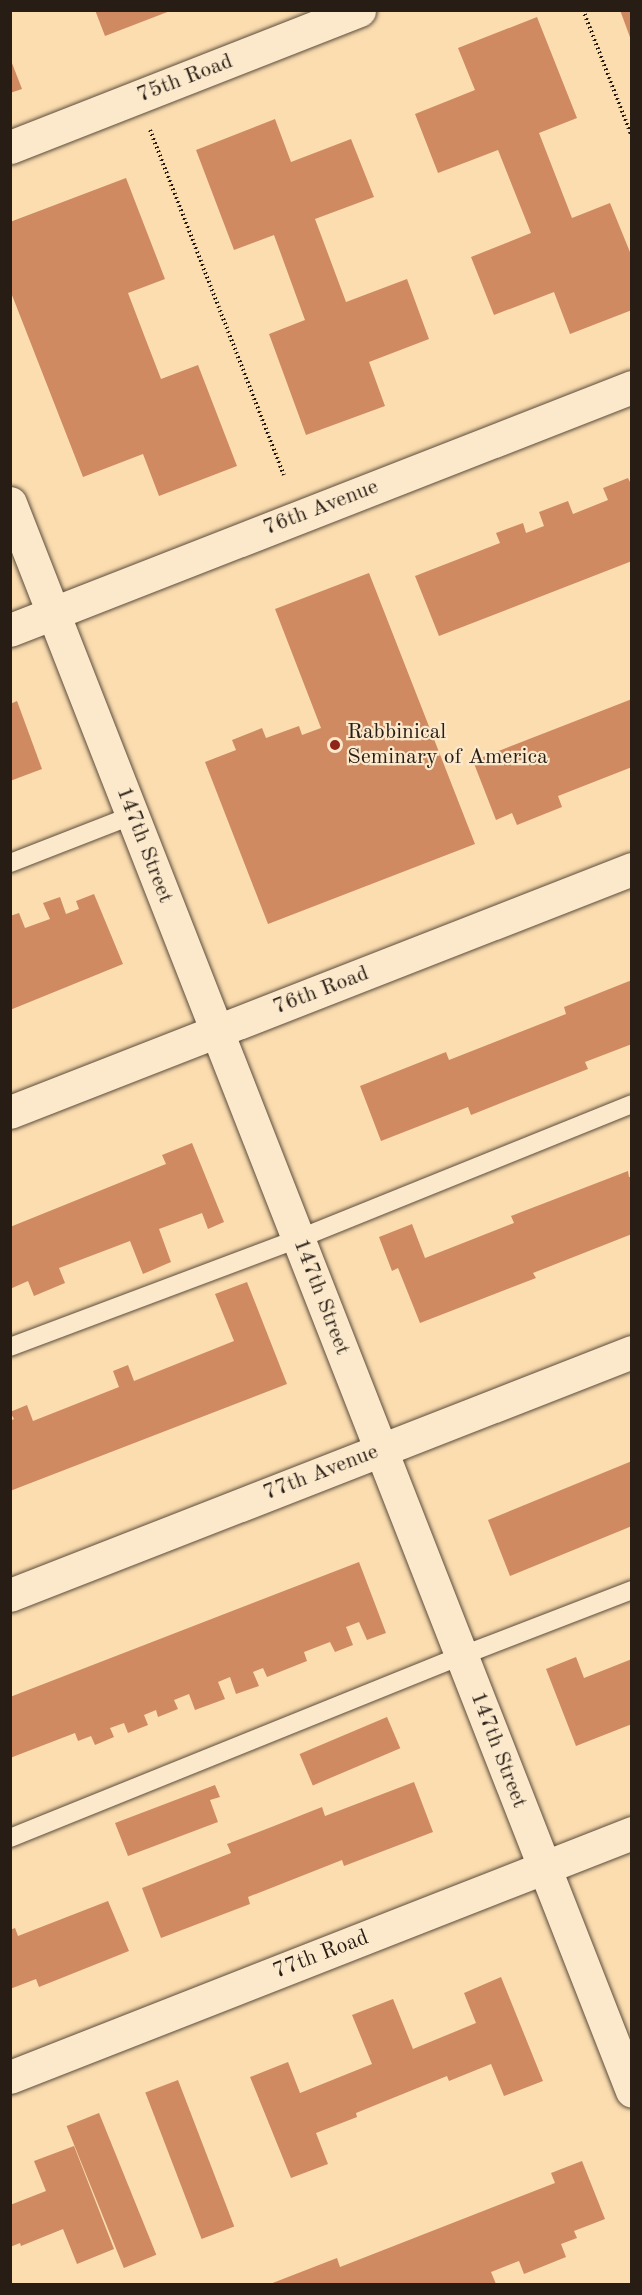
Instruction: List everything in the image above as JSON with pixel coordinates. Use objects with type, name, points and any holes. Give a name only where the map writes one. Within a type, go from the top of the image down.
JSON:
[{"type":"street","name":"75th Road","points":[[10,147],[359,10]]},
{"type":"street","name":"76th Avenue","points":[[10,630],[632,387]]},
{"type":"street","name":"147th Street","points":[[10,503],[632,2091]]},
{"type":"street","name":"76th Road","points":[[10,1112],[632,869]]},
{"type":"street","name":"77th Avenue","points":[[10,1595],[632,1352]]},
{"type":"street","name":"77th Road","points":[[10,2077],[632,1833]]},
{"type":"lane","points":[[10,863],[132,815]]},
{"type":"lane","points":[[10,1347],[298,1239],[632,1104]]},
{"type":"lane","points":[[10,1838],[461,1656],[632,1590]]},
{"type":"path","points":[[582,10],[632,137]]},
{"type":"path","points":[[150,129],[284,475]]},
{"type":"building","points":[[95,10],[170,10],[170,11],[105,36]]},
{"type":"building","points":[[620,10],[632,10],[632,40],[631,40]]},
{"type":"building","points":[[537,17],[577,118],[539,133],[572,218],[610,203],[632,257],[632,310],[570,334],[554,292],[494,315],[471,257],[531,233],[498,150],[438,173],[415,114],[475,90],[458,48]]},
{"type":"building","points":[[10,58],[22,89],[10,93]]},
{"type":"building","points":[[275,119],[291,162],[351,139],[374,197],[315,219],[346,302],[407,279],[429,339],[369,362],[385,406],[306,435],[269,334],[305,320],[274,235],[234,250],[196,150]]},
{"type":"building","points":[[126,178],[165,279],[128,293],[144,335],[161,379],[198,365],[237,466],[159,496],[143,454],[83,477],[10,290],[10,222]]},
{"type":"building","points":[[628,478],[632,486],[632,561],[439,636],[415,576],[500,543],[496,533],[523,523],[526,533],[544,526],[539,512],[568,501],[573,514],[608,500],[603,488]]},
{"type":"building","name":"Rabbinical Seminary of America","points":[[369,573],[475,844],[268,924],[205,762],[236,750],[232,740],[262,728],[266,738],[299,726],[302,735],[321,728],[275,609]]},
{"type":"building","points":[[632,699],[632,767],[558,796],[562,807],[517,825],[512,813],[496,820],[473,761]]},
{"type":"building","points":[[17,701],[42,769],[10,781],[10,704]]},
{"type":"building","points":[[94,894],[123,964],[10,1010],[10,916],[19,913],[25,928],[50,919],[43,903],[60,897],[66,914],[79,909],[76,901]]},
{"type":"building","points":[[632,980],[632,1044],[585,1062],[588,1069],[471,1115],[468,1107],[381,1141],[360,1086],[446,1052],[449,1060],[566,1014],[564,1007]]},
{"type":"building","points":[[192,1143],[224,1222],[208,1229],[202,1213],[159,1229],[171,1262],[143,1274],[130,1241],[59,1268],[65,1283],[34,1296],[28,1281],[10,1289],[10,1227],[166,1164],[162,1155]]},
{"type":"building","points":[[628,1171],[629,1177],[632,1177],[632,1234],[533,1273],[536,1278],[420,1323],[398,1268],[392,1271],[379,1237],[412,1224],[425,1258],[514,1223],[511,1216]]},
{"type":"building","points":[[247,1282],[287,1384],[10,1491],[10,1421],[14,1419],[10,1412],[27,1405],[33,1421],[119,1387],[113,1371],[128,1365],[134,1381],[234,1341],[215,1294]]},
{"type":"building","points":[[632,1461],[632,1526],[510,1576],[488,1520]]},
{"type":"building","points":[[359,1562],[386,1633],[367,1640],[359,1622],[346,1627],[353,1645],[335,1652],[330,1642],[304,1652],[307,1661],[267,1677],[263,1668],[253,1672],[259,1686],[236,1694],[230,1677],[218,1682],[225,1699],[195,1710],[189,1694],[174,1700],[178,1709],[158,1717],[156,1710],[144,1715],[148,1725],[128,1733],[124,1723],[110,1728],[114,1737],[95,1745],[91,1736],[78,1741],[75,1733],[10,1758],[10,1697]]},
{"type":"building","points":[[576,1657],[584,1678],[632,1659],[632,1724],[576,1746],[546,1669]]},
{"type":"building","points":[[387,1717],[400,1748],[313,1785],[300,1754]]},
{"type":"building","points":[[414,1782],[433,1832],[344,1866],[342,1860],[248,1897],[250,1904],[161,1938],[142,1888],[231,1853],[227,1844],[322,1807],[325,1816]]},
{"type":"building","points":[[215,1785],[220,1797],[210,1800],[218,1822],[128,1856],[115,1823]]},
{"type":"building","points":[[108,1901],[129,1951],[39,1987],[36,1979],[10,1989],[10,1930],[15,1928],[18,1936]]},
{"type":"building","points":[[501,1977],[543,2081],[504,2096],[491,2064],[449,2081],[447,2076],[356,2113],[357,2117],[316,2133],[328,2164],[291,2178],[250,2077],[288,2062],[300,2093],[372,2064],[352,2015],[393,1999],[413,2049],[476,2023],[464,1993]]},
{"type":"building","points":[[178,2080],[234,2227],[202,2239],[145,2093]]},
{"type":"building","points":[[99,2113],[156,2255],[124,2268],[67,2126]]},
{"type":"building","points":[[74,2146],[114,2249],[77,2264],[63,2229],[21,2246],[20,2243],[10,2247],[10,2205],[46,2191],[34,2161]]},
{"type":"building","points":[[582,2161],[605,2219],[574,2231],[577,2238],[561,2244],[566,2257],[524,2274],[519,2261],[491,2272],[496,2284],[270,2284],[337,2258],[340,2267],[555,2183],[551,2173]]},
{"type":"place","name":"Rabbinical Seminary of America","points":[[335,745]]}]
